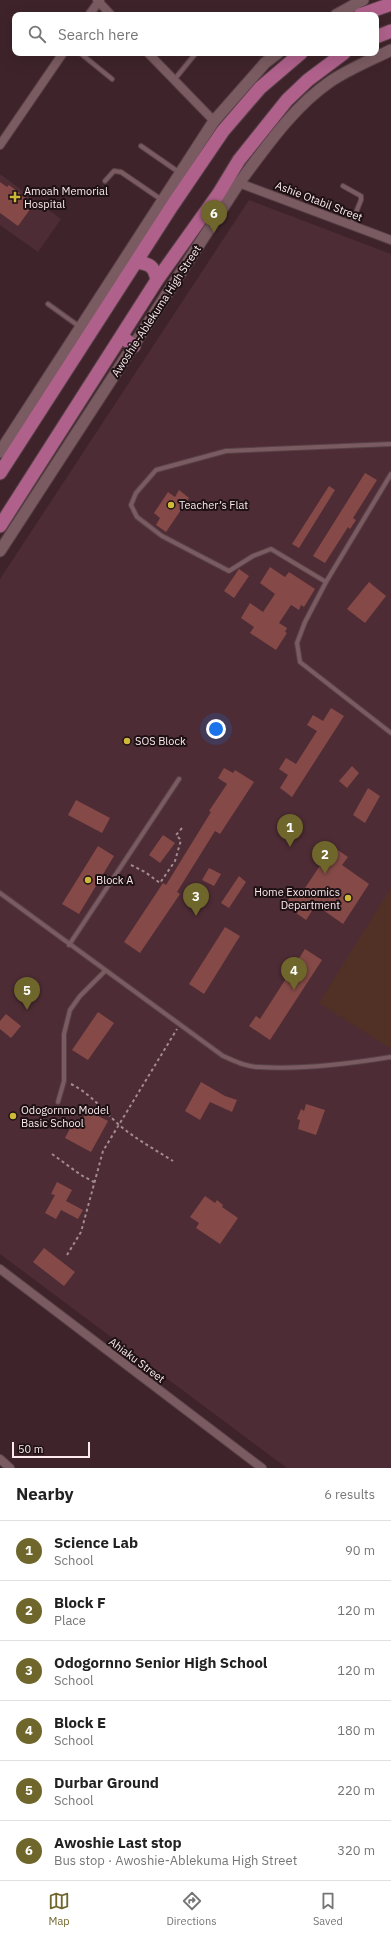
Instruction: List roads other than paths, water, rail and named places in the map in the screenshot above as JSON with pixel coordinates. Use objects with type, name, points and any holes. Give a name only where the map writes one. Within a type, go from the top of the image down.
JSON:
[{"type":"main road","points":[[368,12],[391,4]]},
{"type":"main road","points":[[379,36],[391,31]]},
{"type":"main road","points":[[0,473],[172,206],[224,131],[260,88],[297,56]]},
{"type":"main road","name":"Awoshie-Ablekuma High Street","points":[[0,526],[157,280],[219,193],[240,160],[287,100],[308,80],[340,56]]},
{"type":"main road","points":[[137,262],[151,265],[155,271],[157,280]]},
{"type":"main road","points":[[122,337],[134,346]]},
{"type":"street","points":[[91,12],[98,0],[108,12]]},
{"type":"street","points":[[341,12],[363,0]]},
{"type":"street","name":"Awoshie-Ablekuma High Street","points":[[0,551],[239,183],[277,132],[309,100],[331,81],[391,50]]},
{"type":"street","points":[[0,145],[62,56]]},
{"type":"street","points":[[151,56],[214,121]]},
{"type":"street","points":[[0,452],[214,121],[266,63],[274,56]]},
{"type":"street","name":"Ashie Otabil Street","points":[[239,183],[391,240]]},
{"type":"street","name":"Ahiaku Street","points":[[0,1269],[262,1468]]},
{"type":"street","points":[[0,1459],[10,1468]]},
{"type":"lane","points":[[84,56],[112,79]]},
{"type":"lane","points":[[174,80],[194,56]]},
{"type":"lane","points":[[141,146],[180,173]]},
{"type":"lane","points":[[105,181],[114,171],[121,172],[162,200]]},
{"type":"lane","points":[[343,186],[361,196],[361,200],[351,225]]},
{"type":"lane","points":[[48,304],[80,328]]},
{"type":"lane","points":[[326,582],[271,549],[253,556],[229,571],[162,536],[137,517],[131,504],[136,493],[156,470],[226,451],[391,444]]},
{"type":"lane","points":[[391,474],[326,582],[304,622],[297,643],[300,662],[391,733]]},
{"type":"lane","points":[[69,945],[179,779]]},
{"type":"lane","points":[[0,893],[69,945],[223,1056],[240,1064],[258,1067],[316,1066],[391,1057]]},
{"type":"lane","points":[[58,1102],[64,1081],[63,1045],[66,1021],[70,1010],[80,996],[106,971]]},
{"type":"place","name":"Amoah Memorial Hospital","points":[[15,197]]},
{"type":"place","name":"Awoshie Last stop","points":[[214,233]]},
{"type":"place","name":"Teacher’s Flat","points":[[171,505]]},
{"type":"place","name":"SOS Block","points":[[127,741]]},
{"type":"place","name":"Science Lab","points":[[290,847]]},
{"type":"place","name":"Block F","points":[[325,874]]},
{"type":"place","name":"Block A","points":[[88,880]]},
{"type":"place","name":"Home Exonomics Department","points":[[348,898]]},
{"type":"place","name":"Odogornno Senior High School","points":[[196,916]]},
{"type":"place","name":"Block E","points":[[294,990]]},
{"type":"place","name":"Durbar Ground","points":[[27,1010]]},
{"type":"place","name":"Odogornno Model Basic School","points":[[13,1116]]}]
